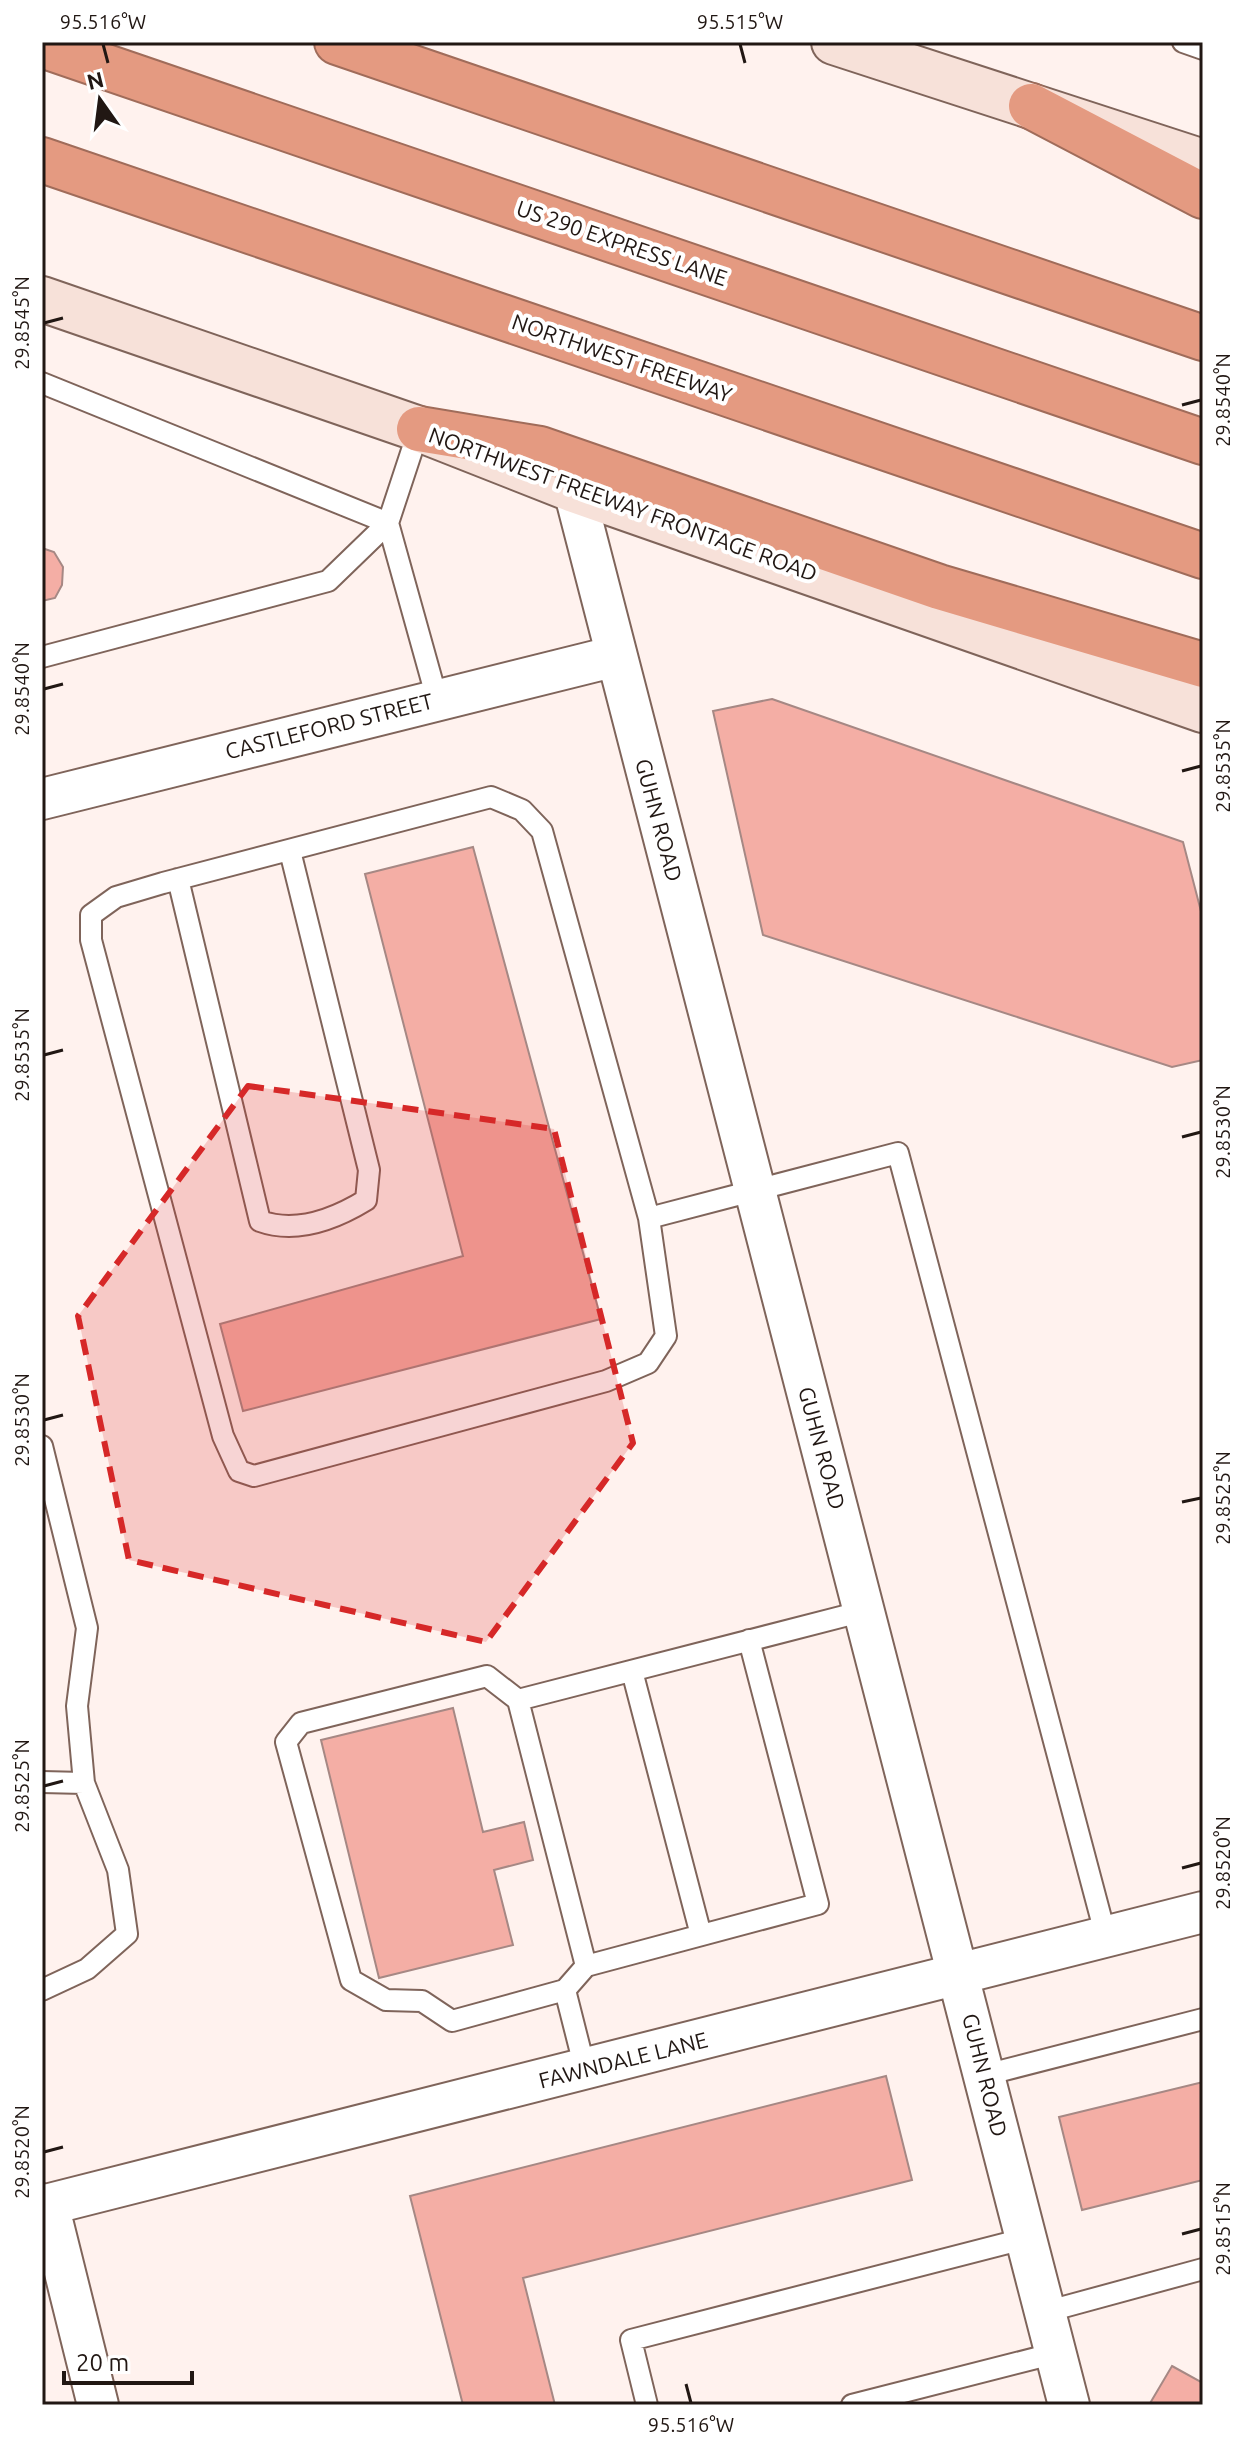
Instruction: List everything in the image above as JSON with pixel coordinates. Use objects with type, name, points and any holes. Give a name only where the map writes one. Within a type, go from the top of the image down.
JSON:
[{"type":"highway","points":[[337,42],[1203,338]]},
{"type":"highway","name":"US 290 EXPRESS LANE","points":[[42,45],[1203,442]]},
{"type":"highway","points":[[1031,106],[1203,196]]},
{"type":"highway","name":"NORTHWEST FREEWAY","points":[[42,160],[1203,556]]},
{"type":"highway","points":[[419,429],[540,449],[939,587],[1203,665]]},
{"type":"main road","points":[[834,42],[1203,162]]},
{"type":"main road","name":"NORTHWEST FREEWAY FRONTAGE ROAD","points":[[42,299],[419,429],[574,490],[1203,710]]},
{"type":"street","name":"GUHN ROAD","points":[[574,490],[1069,2405]]},
{"type":"street","name":"CASTLEFORD STREET","points":[[42,799],[616,656]]},
{"type":"street","name":"FAWNDALE LANE","points":[[45,2205],[1203,1912]]},
{"type":"street","points":[[45,2205],[98,2405]]},
{"type":"lane","points":[[1183,42],[1203,49]]},
{"type":"lane","points":[[42,383],[388,523]]},
{"type":"lane","points":[[42,657],[328,581],[388,523],[419,429]]},
{"type":"lane","points":[[388,523],[437,699]]},
{"type":"lane","points":[[491,797],[522,810],[542,831],[649,1218],[666,1336],[648,1363],[606,1381],[254,1476],[239,1471],[220,1423],[91,940],[91,915],[116,897],[290,851],[491,797]]},
{"type":"lane","points":[[178,879],[260,1221],[276,1227],[335,1219],[366,1200],[369,1170],[290,851]]},
{"type":"lane","points":[[649,1218],[756,1193],[898,1153],[1106,1937]]},
{"type":"lane","points":[[42,1446],[87,1628],[77,1706],[84,1783],[118,1870],[127,1934],[87,1969],[42,1990]]},
{"type":"lane","points":[[518,1700],[864,1611]]},
{"type":"lane","points":[[586,1966],[518,1700],[487,1676],[301,1723],[286,1742],[351,1980],[386,2000],[422,2001],[452,2021],[565,1990],[586,1966],[818,1904],[749,1640]]},
{"type":"lane","points":[[632,1671],[701,1935]]},
{"type":"lane","points":[[42,1782],[84,1783]]},
{"type":"lane","points":[[565,1990],[585,2069]]},
{"type":"lane","points":[[985,2075],[1203,2019]]},
{"type":"lane","points":[[647,2405],[631,2340],[1027,2238]]},
{"type":"lane","points":[[1045,2312],[1203,2269]]},
{"type":"lane","points":[[852,2405],[1056,2353]]},
{"type":"highlighted area","points":[[248,1086],[554,1129],[633,1443],[486,1642],[129,1560],[78,1316]]},
{"type":"building","points":[[42,548],[54,552],[63,567],[62,585],[55,598],[42,601]]},
{"type":"building","points":[[772,699],[1183,842],[1203,919],[1203,1060],[1172,1067],[763,935],[713,711]]},
{"type":"building","points":[[473,847],[601,1319],[243,1411],[220,1324],[463,1256],[365,874]]},
{"type":"building","points":[[453,1708],[483,1832],[524,1822],[533,1860],[494,1870],[513,1945],[379,1978],[321,1740]]},
{"type":"building","points":[[886,2076],[912,2180],[523,2278],[555,2405],[463,2405],[410,2196]]},
{"type":"building","points":[[1203,2082],[1203,2180],[1082,2210],[1059,2117]]},
{"type":"building","points":[[1172,2366],[1203,2383],[1203,2405],[1149,2405]]}]
